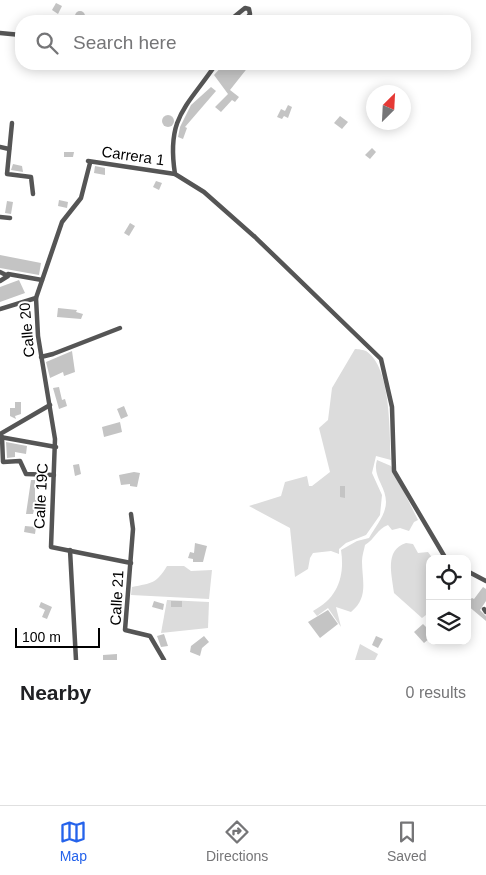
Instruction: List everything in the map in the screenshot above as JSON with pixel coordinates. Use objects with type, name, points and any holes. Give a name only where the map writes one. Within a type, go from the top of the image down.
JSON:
[{"type":"street","points":[[236,15],[245,8],[249,9],[249,15]]},
{"type":"street","points":[[0,33],[15,34]]},
{"type":"street","points":[[211,70],[182,109],[172,138],[176,174],[204,192],[255,237],[382,359],[392,407],[394,471],[444,555]]},
{"type":"street","points":[[12,124],[7,174],[31,178],[33,194]]},
{"type":"street","points":[[0,147],[9,149]]},
{"type":"street","name":"Carrera 1","points":[[89,162],[135,166],[176,174]]},
{"type":"street","name":"Calle 20","points":[[56,447],[41,357],[36,298],[62,222],[81,198],[89,162]]},
{"type":"street","points":[[0,217],[10,218]]},
{"type":"street","points":[[0,272],[42,280]]},
{"type":"street","points":[[0,280],[7,277],[8,274]]},
{"type":"street","points":[[0,309],[36,298]]},
{"type":"street","points":[[41,357],[120,328]]},
{"type":"street","points":[[1,436],[50,405]]},
{"type":"street","points":[[1,436],[56,447]]},
{"type":"street","points":[[1,436],[3,462],[20,461],[26,474],[54,475]]},
{"type":"street","name":"Calle 19C","points":[[56,447],[51,546],[70,550]]},
{"type":"street","name":"Calle 21","points":[[131,514],[133,529],[125,630],[150,636],[164,660]]},
{"type":"street","points":[[76,660],[70,550],[131,563]]},
{"type":"street","points":[[471,573],[486,581]]},
{"type":"shaded area","points":[[355,349],[366,351],[374,359],[381,371],[388,402],[391,460],[376,456],[372,473],[382,495],[380,515],[366,535],[346,543],[339,549],[339,554],[331,551],[313,553],[308,569],[295,577],[290,528],[249,506],[281,496],[285,482],[307,476],[309,486],[312,486],[330,472],[319,428],[328,420],[332,388]]},
{"type":"shaded area","points":[[377,460],[391,466],[418,520],[414,522],[409,531],[400,528],[392,530],[388,525],[365,545],[362,559],[362,595],[357,606],[351,612],[336,607],[341,627],[328,608],[317,616],[313,611],[328,600],[338,585],[342,569],[341,550],[357,541],[369,538],[384,512],[386,502],[376,471]]},
{"type":"shaded area","points":[[406,543],[413,544],[418,553],[428,552],[430,555],[426,555],[426,615],[422,618],[394,593],[391,564],[392,557],[399,546]]},
{"type":"shaded area","points":[[167,566],[184,566],[191,571],[212,570],[209,599],[131,595],[132,587],[153,582]]},
{"type":"shaded area","points":[[167,600],[209,602],[208,628],[161,633]]},
{"type":"shaded area","points":[[360,644],[378,654],[375,660],[355,660]]},
{"type":"building","points":[[56,3],[62,6],[58,14],[52,10]]},
{"type":"building","points":[[78,11],[82,11],[85,14],[75,15]]},
{"type":"building","points":[[219,70],[246,70],[230,90],[239,97],[235,102],[232,100],[221,112],[215,107],[228,94],[214,75]]},
{"type":"building","points":[[211,87],[216,91],[185,127],[187,128],[183,139],[178,137],[180,127],[191,105]]},
{"type":"building","points":[[288,105],[292,107],[288,118],[284,116],[282,119],[277,117],[281,109],[285,111]]},
{"type":"building","points":[[166,115],[170,115],[174,121],[170,127],[166,127],[162,123],[162,119]]},
{"type":"building","points":[[340,116],[348,122],[342,129],[334,123]]},
{"type":"building","points":[[372,148],[376,152],[370,159],[365,155]]},
{"type":"building","points":[[64,152],[74,152],[73,157],[64,157]]},
{"type":"building","points":[[13,164],[22,166],[23,172],[11,170]]},
{"type":"building","points":[[95,166],[105,168],[105,175],[94,173]]},
{"type":"building","points":[[156,181],[162,183],[159,190],[153,187]]},
{"type":"building","points":[[59,200],[68,202],[67,208],[58,206]]},
{"type":"building","points":[[7,201],[13,202],[11,214],[5,213]]},
{"type":"building","points":[[130,223],[135,226],[129,236],[124,233]]},
{"type":"building","points":[[0,255],[41,263],[39,275],[0,268]]},
{"type":"building","points":[[19,280],[25,293],[0,302],[0,287]]},
{"type":"building","points":[[58,308],[77,310],[76,312],[83,314],[81,319],[57,317]]},
{"type":"building","points":[[72,351],[75,372],[64,376],[63,372],[50,378],[46,362]]},
{"type":"building","points":[[59,387],[62,400],[65,399],[67,406],[59,409],[53,388]]},
{"type":"building","points":[[15,402],[21,402],[21,414],[15,416],[16,419],[10,416],[10,408],[15,408]]},
{"type":"building","points":[[124,406],[128,416],[121,419],[117,409]]},
{"type":"building","points":[[120,422],[122,432],[104,437],[102,427]]},
{"type":"building","points":[[6,442],[27,446],[26,454],[15,452],[15,457],[7,458]]},
{"type":"building","points":[[79,464],[81,474],[75,476],[73,465]]},
{"type":"building","points":[[134,472],[140,473],[137,487],[130,486],[130,484],[121,485],[119,475]]},
{"type":"building","points":[[31,480],[35,480],[35,500],[44,501],[42,511],[34,510],[33,514],[26,514]]},
{"type":"building","points":[[340,486],[345,486],[345,498],[340,497]]},
{"type":"building","points":[[25,526],[36,527],[35,534],[24,532]]},
{"type":"building","points":[[195,543],[207,546],[203,562],[193,562],[193,559],[188,558],[190,552],[194,553]]},
{"type":"building","points":[[483,587],[486,589],[486,601],[480,610],[486,616],[486,621],[471,608],[471,599],[474,599]]},
{"type":"building","points":[[154,601],[164,604],[163,610],[152,607]]},
{"type":"building","points":[[171,601],[182,601],[182,607],[171,607]]},
{"type":"building","points":[[41,602],[52,607],[47,619],[42,617],[45,610],[39,607]]},
{"type":"building","points":[[328,610],[338,624],[320,638],[308,622]]},
{"type":"building","points":[[423,624],[426,627],[426,641],[424,643],[414,632]]},
{"type":"building","points":[[164,634],[168,646],[161,647],[157,636]]},
{"type":"building","points":[[204,636],[209,642],[202,648],[200,656],[190,652],[191,646]]},
{"type":"building","points":[[376,636],[383,639],[378,648],[372,645]]},
{"type":"building","points":[[117,654],[117,660],[103,660],[103,655]]}]
